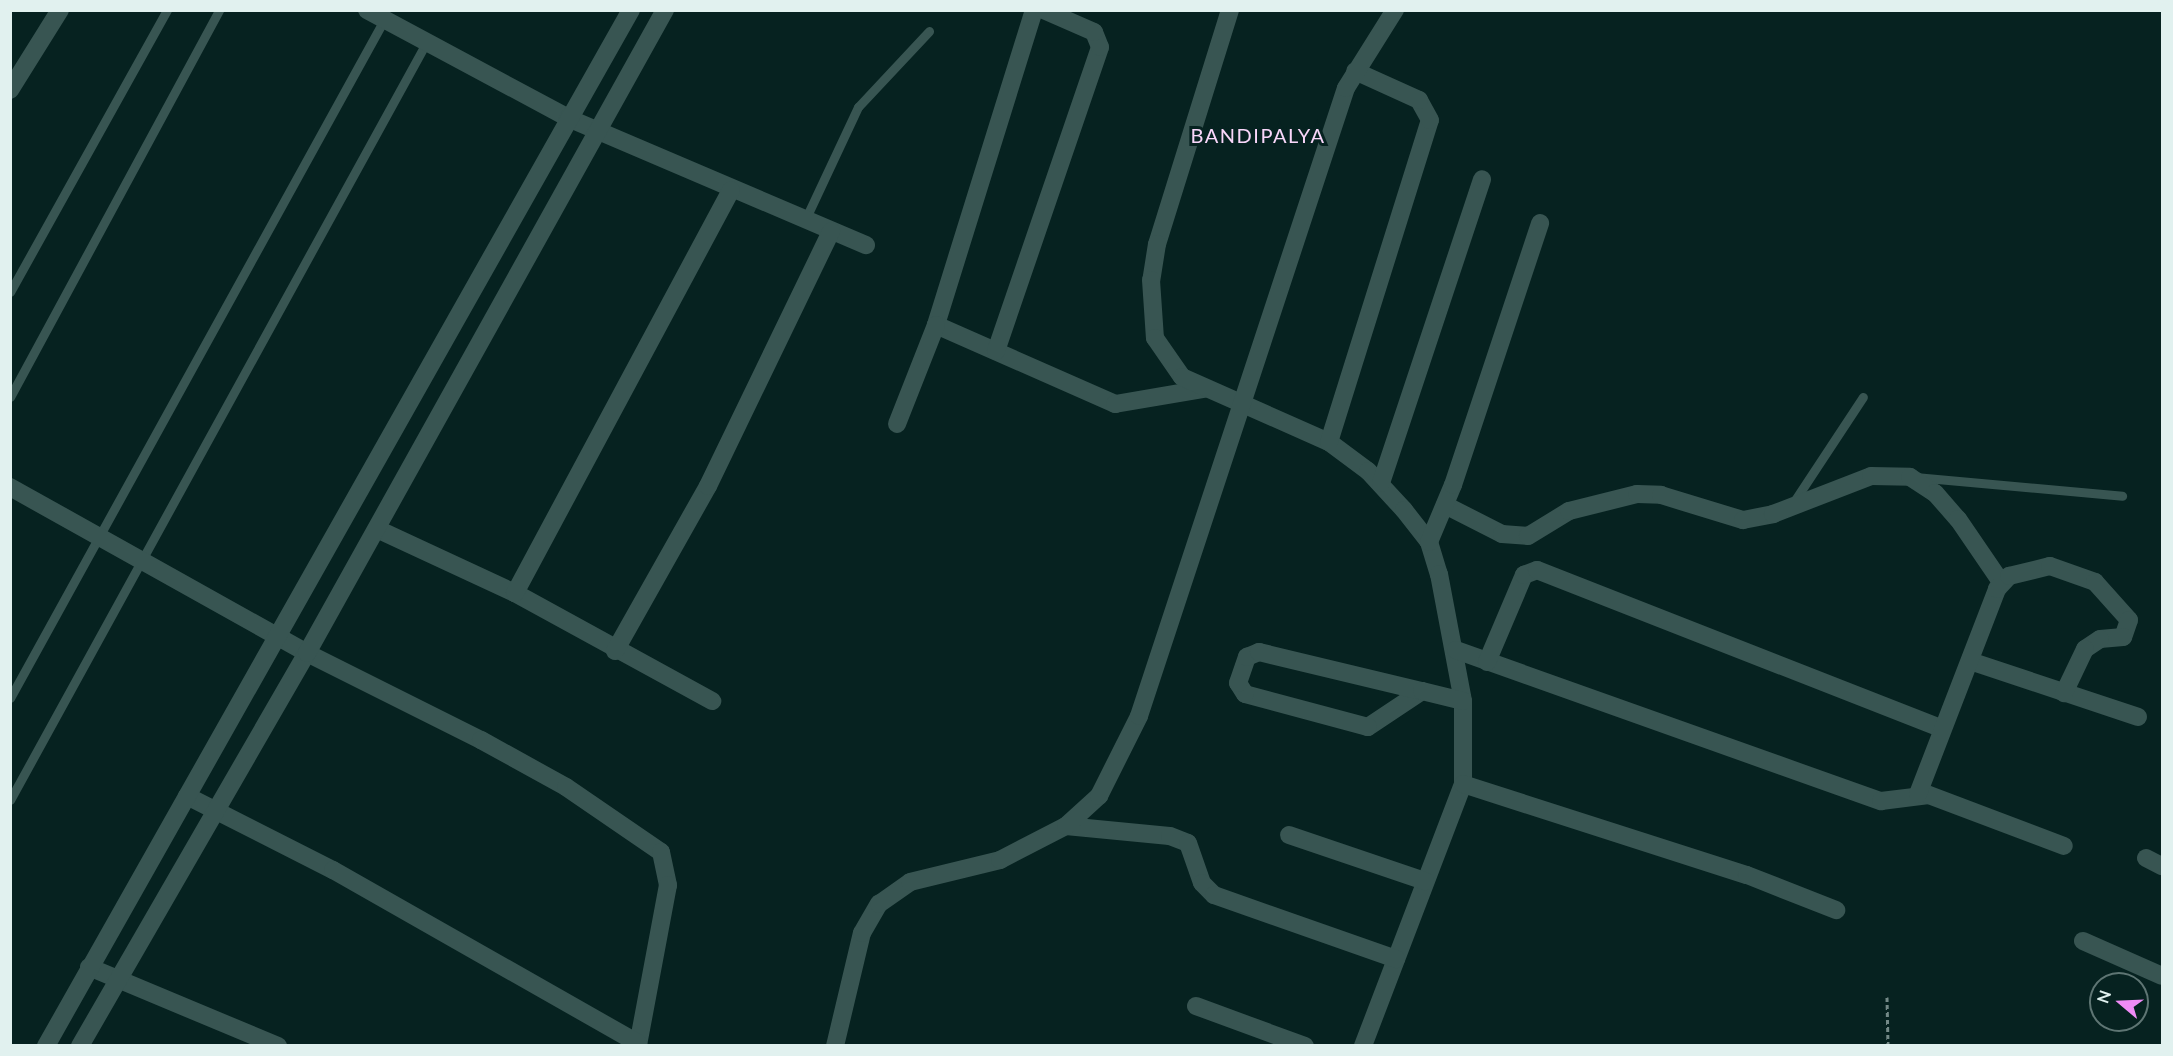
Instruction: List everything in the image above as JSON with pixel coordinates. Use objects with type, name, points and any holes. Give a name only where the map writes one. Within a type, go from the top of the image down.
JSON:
[{"type":"street","points":[[10,90],[60,10]]},
{"type":"street","points":[[367,10],[568,118],[600,130],[731,190],[866,245]]},
{"type":"street","points":[[46,1046],[276,635],[631,10]]},
{"type":"street","points":[[80,1046],[307,654],[665,10]]},
{"type":"street","points":[[897,424],[936,325],[1034,10]]},
{"type":"street","points":[[996,351],[1100,47],[1094,32],[1044,10]]},
{"type":"street","points":[[1230,10],[1151,280],[1155,338],[1165,358],[1182,377],[1204,389],[1245,404],[1329,442],[1381,483],[1429,542],[1456,650],[1463,701],[1463,784],[1363,1046]]},
{"type":"street","points":[[835,1046],[862,933],[879,904],[910,882],[1000,860],[1066,826],[1099,796],[1139,716],[1355,71],[1395,10]]},
{"type":"street","points":[[1329,442],[1430,120],[1419,100],[1355,71]]},
{"type":"street","points":[[1381,483],[1482,179]]},
{"type":"street","points":[[515,592],[731,190]]},
{"type":"street","points":[[1429,542],[1445,505],[1540,223]]},
{"type":"street","points":[[615,651],[708,486],[831,231]]},
{"type":"street","points":[[936,325],[1115,404],[1204,389]]},
{"type":"street","points":[[1445,505],[1517,537],[1542,532],[1569,511],[1637,494],[1661,495],[1743,520],[1791,507],[1871,476],[1910,477],[1935,493],[1958,519],[2001,582]]},
{"type":"street","points":[[10,487],[102,535],[307,654],[500,750],[661,852],[668,885],[638,1044],[333,870],[187,796]]},
{"type":"street","points":[[377,529],[515,592],[615,651],[712,701]]},
{"type":"street","points":[[2001,582],[2050,566],[2095,582],[2129,620],[2123,637],[2100,639],[2085,649],[2064,693]]},
{"type":"street","points":[[1487,662],[1524,575],[1537,570],[1942,729]]},
{"type":"street","points":[[1918,794],[2001,582]]},
{"type":"street","points":[[1456,650],[1881,801],[1918,794],[1983,812],[2064,846]]},
{"type":"street","points":[[1422,691],[1368,727],[1245,694],[1238,683],[1248,657],[1259,652],[1422,691],[1463,701]]},
{"type":"street","points":[[1970,661],[2138,717]]},
{"type":"street","points":[[1463,784],[1836,910]]},
{"type":"street","points":[[1066,826],[1170,836],[1188,843],[1202,883],[1214,895],[1396,959]]},
{"type":"street","points":[[1289,835],[1425,881]]},
{"type":"street","points":[[2083,941],[2163,976]]},
{"type":"street","points":[[90,967],[119,976],[278,1046]]},
{"type":"street","points":[[1196,1006],[1305,1046]]},
{"type":"lane","points":[[10,292],[167,10]]},
{"type":"lane","points":[[10,397],[219,10]]},
{"type":"lane","points":[[10,698],[102,535],[384,20]]},
{"type":"lane","points":[[805,220],[858,106],[929,31]]},
{"type":"lane","points":[[10,800],[145,560],[426,43]]},
{"type":"lane","points":[[1791,507],[1863,397]]},
{"type":"lane","points":[[1910,477],[2122,496]]},
{"type":"path","points":[[1887,997],[1888,1046]]},
{"type":"district","name":"BANDIPALYA","points":[[1258,135]]}]
